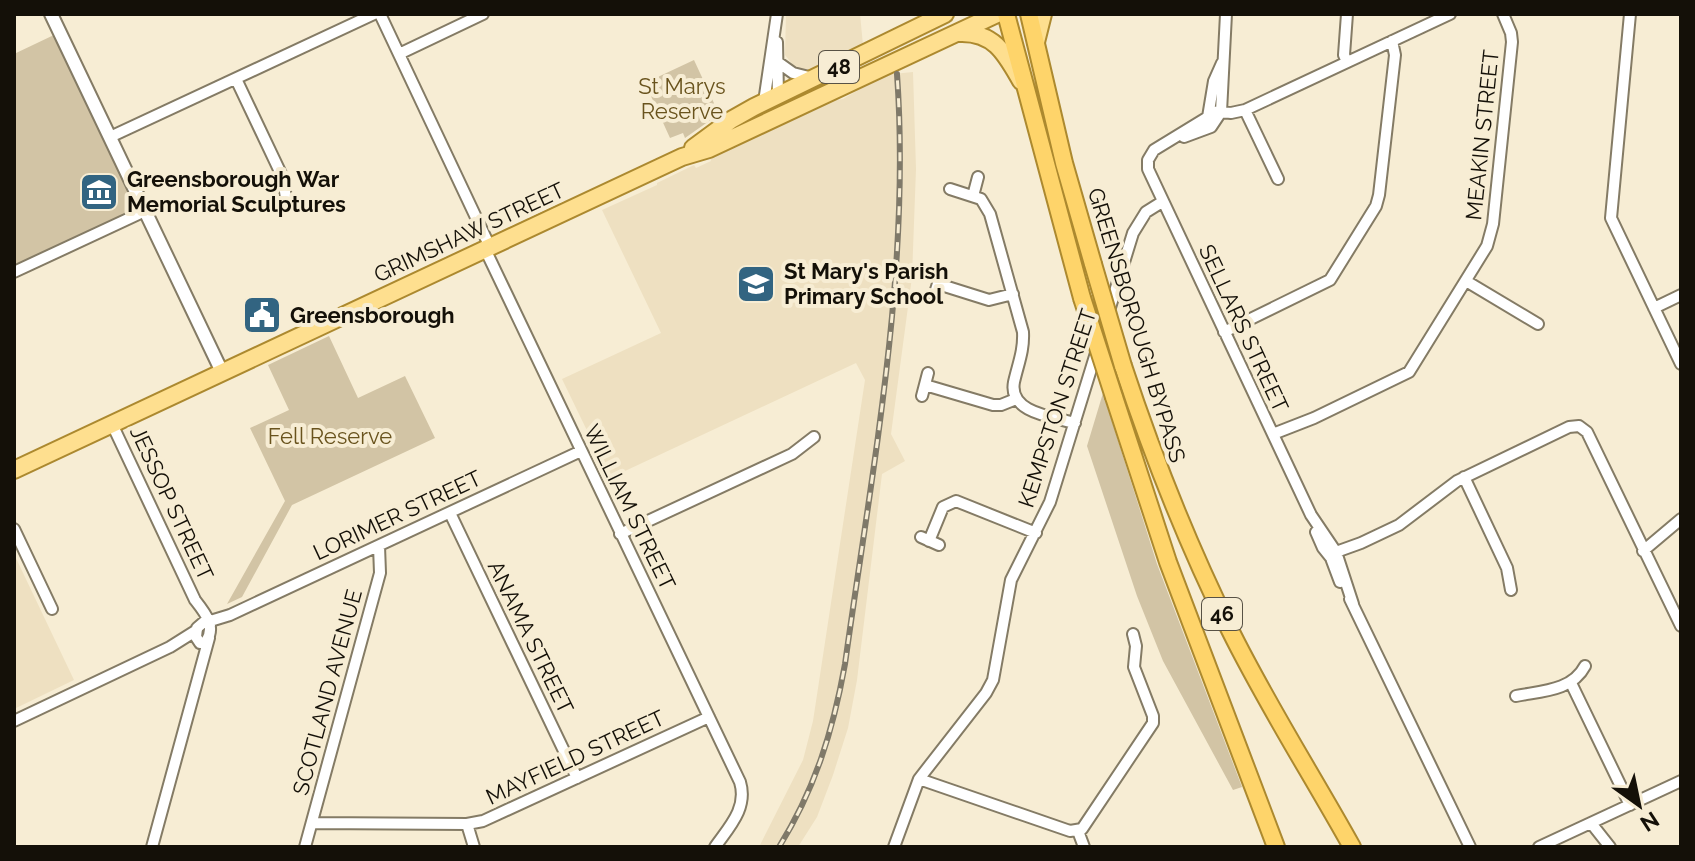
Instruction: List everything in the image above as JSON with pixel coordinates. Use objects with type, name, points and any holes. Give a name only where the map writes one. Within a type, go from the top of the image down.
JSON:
[{"type":"highway","name":"GREENSBOROUGH BYPASS","points":[[1006,14],[1082,298],[1114,397],[1168,562],[1276,847]]},
{"type":"highway","name":"GREENSBOROUGH BYPASS","points":[[1029,14],[1064,163],[1123,366],[1152,452],[1214,596],[1269,702],[1352,847]]},
{"type":"main road","name":"GRIMSHAW STREET","points":[[682,157],[731,120],[945,14]]},
{"type":"main road","name":"GRIMSHAW STREET","points":[[14,470],[682,157],[709,149],[997,14]]},
{"type":"main road","points":[[1036,42],[1043,14]]},
{"type":"main road","points":[[956,33],[980,34],[995,42],[1024,86]]},
{"type":"main road","points":[[771,99],[772,118]]},
{"type":"street","points":[[51,14],[222,372]]},
{"type":"street","points":[[110,137],[377,14]]},
{"type":"street","name":"WILLIAM STREET","points":[[377,14],[399,54],[581,451],[740,782],[743,799],[738,813],[715,847]]},
{"type":"street","points":[[399,54],[483,14]]},
{"type":"street","points":[[771,99],[777,14]]},
{"type":"street","points":[[1226,14],[1222,63],[1214,81],[1216,112],[1245,110],[1450,14]]},
{"type":"street","points":[[1347,14],[1344,55],[1347,62]]},
{"type":"street","name":"MEAKIN STREET","points":[[1274,437],[1409,372],[1492,237],[1512,42],[1503,14]]},
{"type":"street","points":[[1630,14],[1611,218],[1681,364]]},
{"type":"street","points":[[771,99],[779,63],[776,32]]},
{"type":"street","points":[[1224,332],[1321,286],[1333,277],[1378,199],[1392,69],[1389,43]]},
{"type":"street","points":[[779,63],[793,73],[815,78]]},
{"type":"street","points":[[236,79],[283,178],[286,198]]},
{"type":"street","points":[[1245,110],[1278,179]]},
{"type":"street","name":"SELLARS STREET","points":[[1216,112],[1154,150],[1149,156],[1148,169],[1311,515],[1320,543],[1335,556],[1335,574],[1353,604],[1470,847]]},
{"type":"street","points":[[973,196],[978,177]]},
{"type":"street","points":[[950,189],[982,200],[988,208],[1024,342],[1013,387],[1016,399],[1027,408],[1075,423]]},
{"type":"street","name":"KEMPSTON STREET","points":[[894,847],[919,779],[989,688],[1008,590],[1050,502],[1133,233],[1146,212],[1161,199]]},
{"type":"street","points":[[14,272],[145,211]]},
{"type":"street","points":[[1466,281],[1538,324]]},
{"type":"street","points":[[938,285],[989,300],[1013,294]]},
{"type":"street","points":[[1654,308],[1681,295]]},
{"type":"street","points":[[928,373],[923,390],[993,405],[1016,399]]},
{"type":"street","name":"JESSOP STREET","points":[[112,424],[195,600],[204,630],[200,669],[152,847]]},
{"type":"street","points":[[1335,556],[1399,525],[1464,477],[1569,427],[1582,427],[1681,626]]},
{"type":"street","points":[[620,534],[792,454],[814,437]]},
{"type":"street","name":"LORIMER STREET","points":[[14,721],[230,615],[581,451]]},
{"type":"street","points":[[1464,477],[1507,568],[1511,590]]},
{"type":"street","points":[[929,541],[943,507],[956,501],[1036,533]]},
{"type":"street","name":"ANAMA STREET","points":[[450,513],[577,778]]},
{"type":"street","points":[[1643,551],[1681,519]]},
{"type":"street","points":[[14,529],[52,609]]},
{"type":"street","name":"SCOTLAND AVENUE","points":[[305,847],[380,573],[379,546]]},
{"type":"street","points":[[919,779],[1070,831],[1078,831],[1085,826],[1153,723],[1134,667],[1136,646],[1133,634]]},
{"type":"street","points":[[1516,696],[1571,683],[1585,666]]},
{"type":"street","points":[[1571,683],[1630,805]]},
{"type":"street","name":"MAYFIELD STREET","points":[[312,823],[467,824],[494,817],[709,717]]},
{"type":"street","points":[[1539,847],[1558,843],[1591,823],[1681,781]]},
{"type":"street","points":[[1591,823],[1610,847]]},
{"type":"street","points":[[467,824],[474,847]]},
{"type":"street","points":[[1078,831],[1084,847]]},
{"type":"shaded area","points":[[786,14],[860,14],[863,45],[835,58],[822,69],[811,73],[797,70],[785,55]]},
{"type":"shaded area","name":"St Mary's Parish Primary School","points":[[913,72],[916,169],[912,277],[891,434],[905,461],[882,474],[857,680],[848,728],[833,775],[817,817],[798,847],[759,847],[803,760],[813,721],[865,380],[856,363],[610,478],[562,379],[661,333],[602,210],[694,165],[696,168],[711,161],[710,158],[830,101],[843,99],[883,75]]},
{"type":"shaded area","points":[[14,554],[74,680],[14,709]]},
{"type":"green space","points":[[56,34],[135,207],[127,214],[14,267],[14,54]]},
{"type":"green space","name":"St Marys Reserve","points":[[694,60],[719,114],[685,138],[683,133],[670,138],[645,83]]},
{"type":"green space","name":"Fell Reserve","points":[[329,336],[358,398],[405,376],[435,438],[292,505],[242,597],[227,604],[285,501],[250,428],[289,410],[268,365]]},
{"type":"green space","points":[[1103,393],[1157,564],[1242,787],[1233,790],[1163,661],[1137,596],[1087,446]]},
{"type":"railway","points":[[779,847],[803,803],[821,759],[845,664],[877,444],[894,296],[899,222],[897,74]]},
{"type":"place","name":"Greensborough War Memorial Sculptures","points":[[99,192]]},
{"type":"place","name":"St Mary's Parish Primary School","points":[[756,284]]},
{"type":"place","name":"Greensborough","points":[[262,315]]}]
